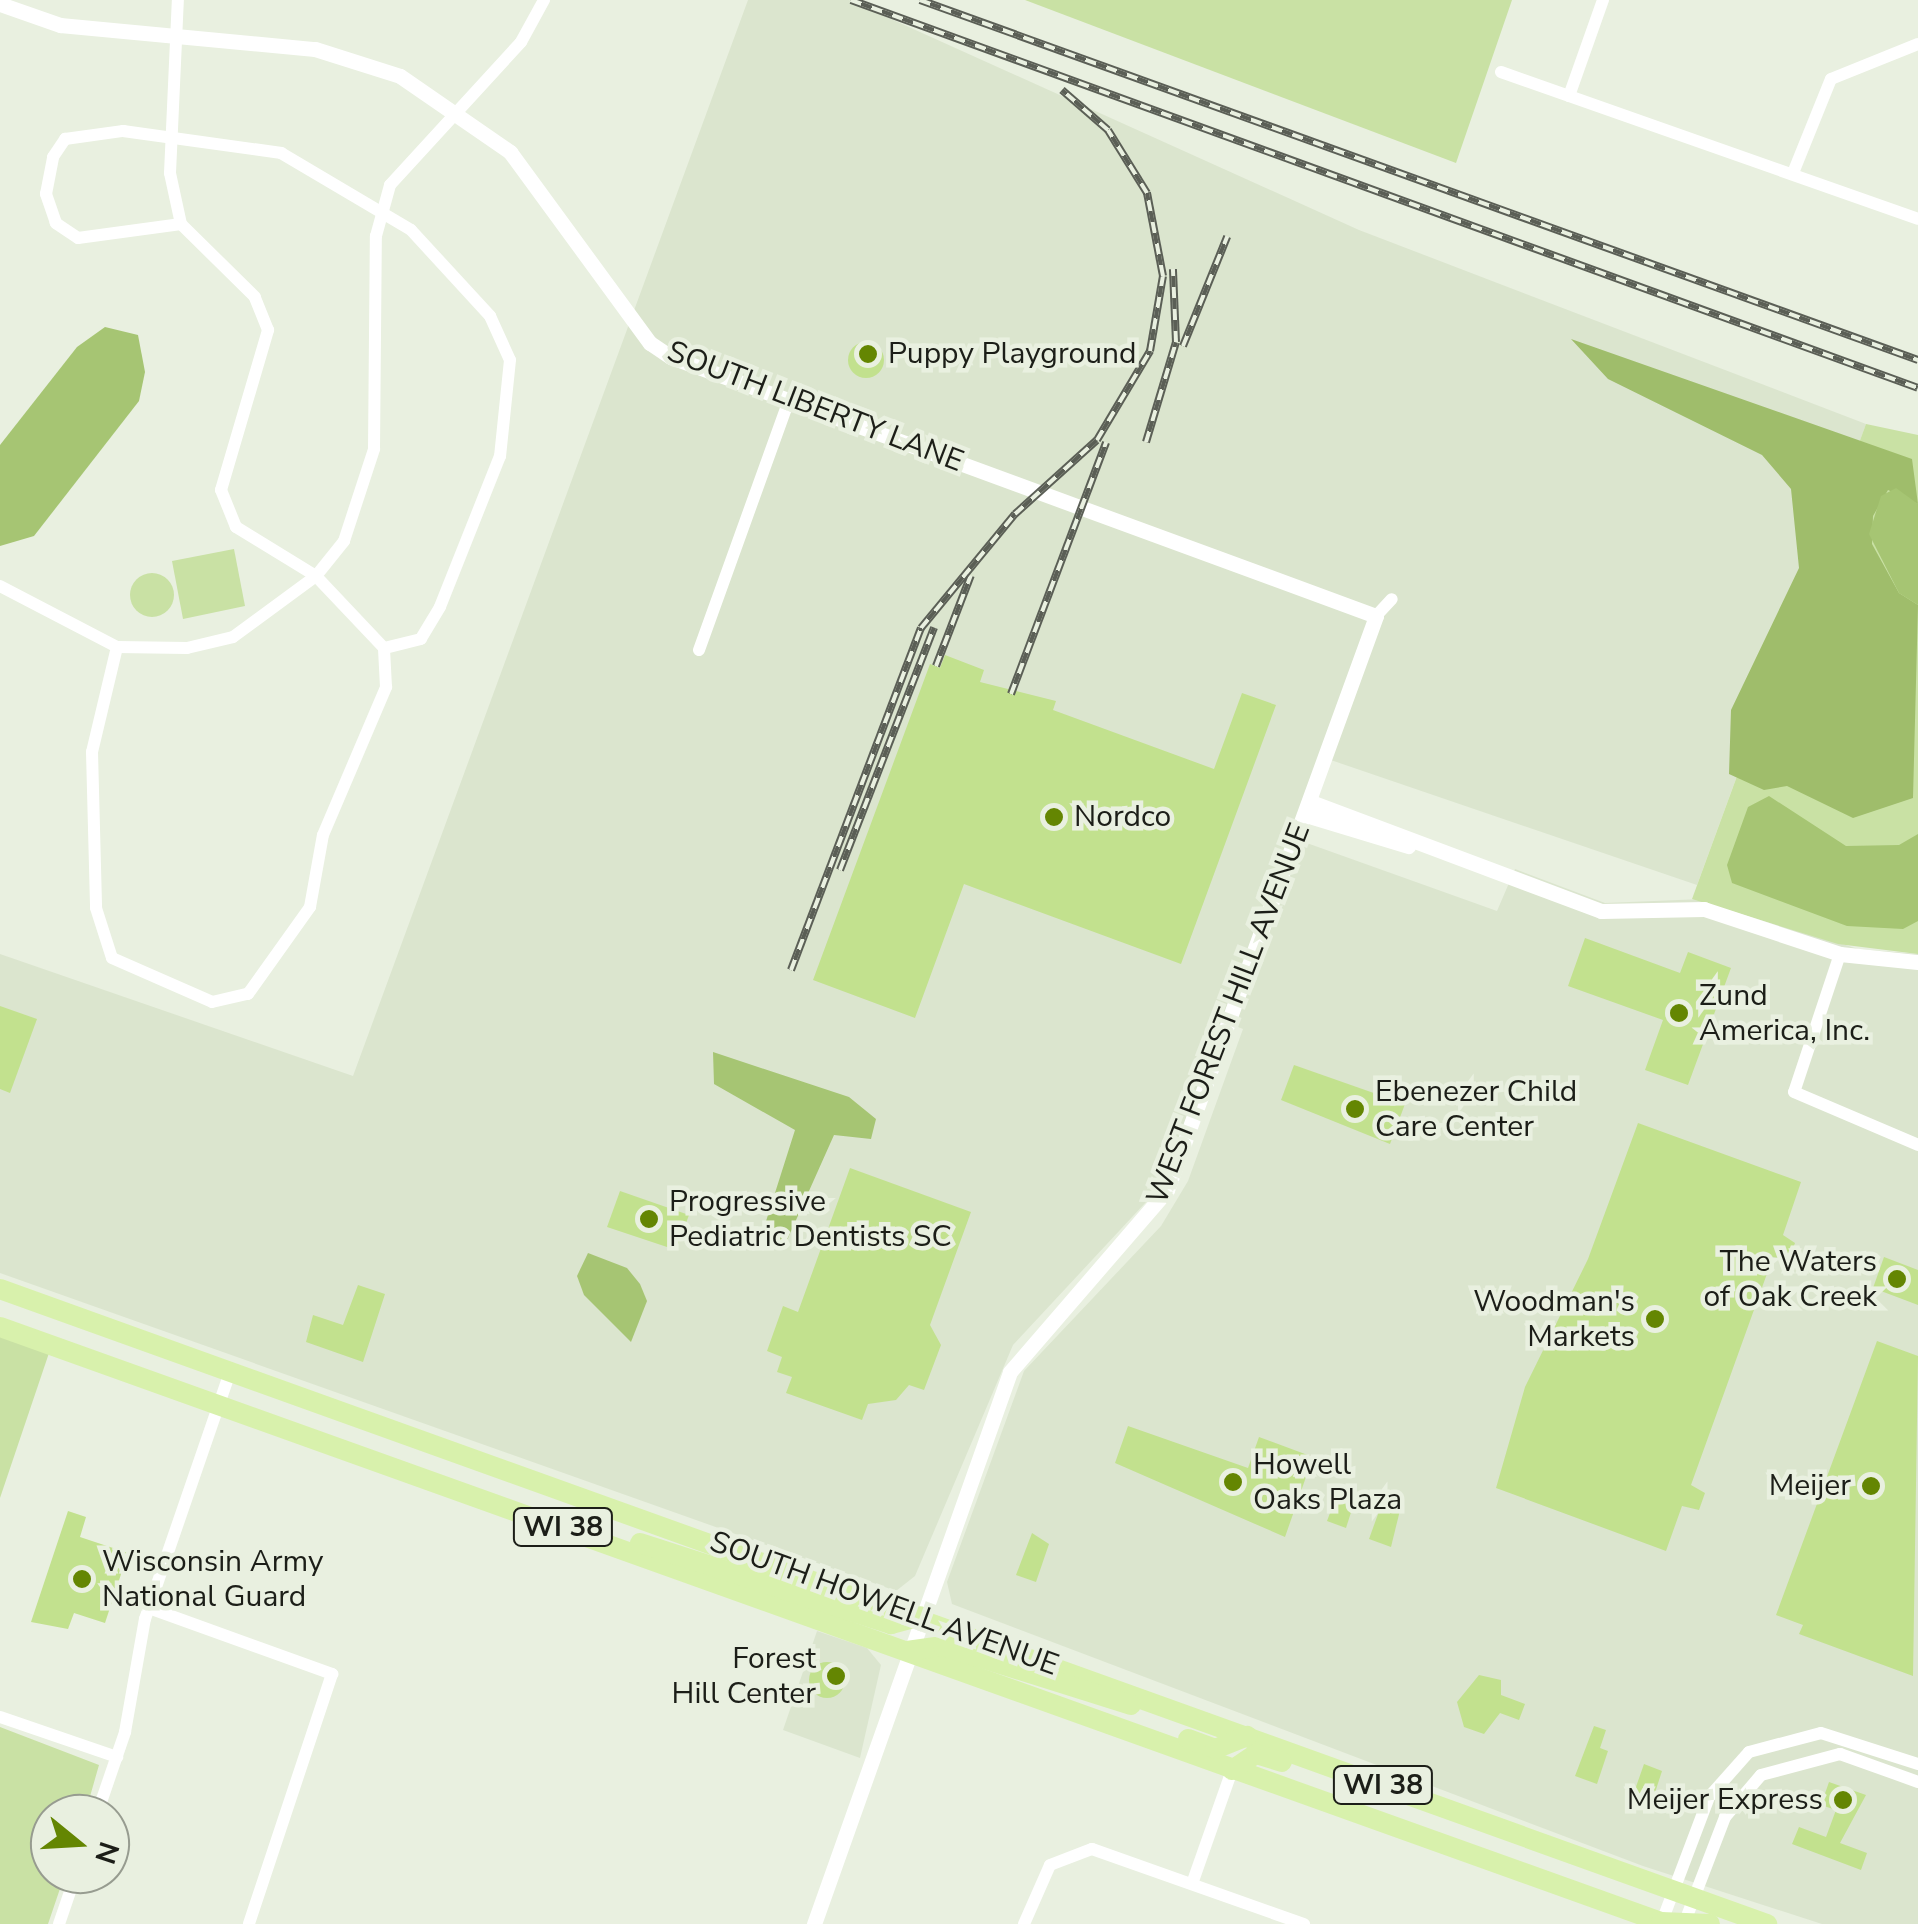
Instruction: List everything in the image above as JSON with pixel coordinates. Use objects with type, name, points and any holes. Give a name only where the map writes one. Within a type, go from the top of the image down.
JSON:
[{"type":"main road","name":"SOUTH HOWELL AVENUE","points":[[0,1289],[920,1616],[1672,1890],[1675,1918]]},
{"type":"main road","name":"SOUTH HOWELL AVENUE","points":[[0,1326],[1232,1770],[1675,1918],[1767,1924]]},
{"type":"main road","points":[[565,1528],[727,1565],[891,1624],[920,1616]]},
{"type":"main road","points":[[907,1652],[944,1646],[1083,1694],[1196,1718]]},
{"type":"main road","points":[[1065,1707],[1215,1749],[1247,1736]]},
{"type":"main road","points":[[1232,1770],[1256,1754],[1381,1784]]},
{"type":"main road","points":[[1675,1918],[1710,1924]]},
{"type":"street","points":[[117,648],[92,752],[96,908],[112,958],[212,1002],[248,994],[300,929],[329,818],[353,783],[386,686],[384,648],[316,576],[236,527],[221,490],[268,330],[255,297],[181,224],[172,138],[178,0]]},
{"type":"street","points":[[0,586],[117,648],[187,648],[233,638],[316,576],[344,541],[374,449],[381,211],[405,160],[521,42],[544,0]]},
{"type":"street","points":[[1570,96],[1604,0]]},
{"type":"street","name":"SOUTH LIBERTY LANE","points":[[0,4],[60,25],[356,59],[456,108],[525,168],[650,343],[790,400],[1376,616]]},
{"type":"street","points":[[1792,173],[1819,98],[1841,70],[1918,44]]},
{"type":"street","points":[[1500,72],[1918,219]]},
{"type":"street","points":[[181,224],[78,238],[56,224],[46,194],[65,140],[123,132],[281,152],[381,211],[450,265],[490,316],[510,360],[512,404],[440,607],[421,639],[384,648]]},
{"type":"street","points":[[699,650],[790,400]]},
{"type":"street","name":"WEST FOREST HILL AVENUE","points":[[814,1924],[907,1652],[1018,1355],[1167,1190],[1309,809],[1376,616],[1392,599]]},
{"type":"street","points":[[1309,809],[1600,911],[1704,909],[1840,954],[1918,962]]},
{"type":"street","points":[[1840,954],[1794,1092],[1918,1145]]},
{"type":"street","points":[[104,1794],[116,1757],[149,1608],[230,1372]]},
{"type":"street","points":[[149,1608],[332,1674],[249,1924]]},
{"type":"street","points":[[0,1717],[116,1757]]},
{"type":"street","points":[[1675,1918],[1672,1890],[1709,1797],[1750,1752],[1821,1734],[1918,1764]]},
{"type":"street","points":[[1675,1918],[1736,1800],[1785,1762],[1840,1754],[1918,1782]]},
{"type":"street","points":[[1194,1881],[1232,1770]]},
{"type":"street","points":[[1024,1924],[1050,1865],[1072,1852],[1106,1852],[1304,1924]]},
{"type":"street","points":[[58,1924],[69,1894]]},
{"type":"shaded area","points":[[748,0],[849,0],[1359,230],[1866,424],[1697,885],[1319,756],[1290,837],[1497,911],[1515,869],[1605,903],[1703,899],[1858,949],[1918,954],[1918,1924],[1822,1924],[1643,1866],[952,1604],[947,1582],[1024,1371],[1161,1226],[1188,1181],[1243,1029],[1223,1021],[1160,1187],[1013,1345],[915,1576],[896,1591],[0,1273],[0,954],[353,1076]]},
{"type":"shaded area","points":[[1025,0],[1512,0],[1456,163]]},
{"type":"shaded area","points":[[105,327],[138,335],[145,372],[139,401],[34,536],[0,546],[0,445],[77,347]]},
{"type":"shaded area","points":[[1571,339],[1912,459],[1918,504],[1888,490],[1873,516],[1872,544],[1899,593],[1918,605],[1913,798],[1853,818],[1787,786],[1764,790],[1729,774],[1731,710],[1799,568],[1791,489],[1762,455],[1608,379]]},
{"type":"shaded area","points":[[1866,424],[1918,435],[1918,954],[1838,944],[1692,899]]},
{"type":"shaded area","points":[[1896,488],[1918,504],[1918,605],[1899,593],[1869,534],[1881,496]]},
{"type":"shaded area","points":[[234,549],[245,606],[183,619],[172,561]]},
{"type":"shaded area","points":[[152,573],[168,579],[174,595],[168,611],[152,617],[136,611],[130,595],[136,579]]},
{"type":"shaded area","points":[[1769,796],[1846,846],[1899,845],[1918,834],[1918,921],[1903,929],[1847,926],[1732,883],[1727,865],[1748,807]]},
{"type":"shaded area","points":[[713,1052],[849,1097],[876,1119],[871,1139],[834,1135],[784,1247],[761,1237],[795,1130],[714,1084]]},
{"type":"shaded area","points":[[588,1253],[627,1268],[640,1284],[647,1301],[631,1342],[584,1295],[577,1276]]},
{"type":"shaded area","points":[[0,1335],[49,1353],[0,1498]]},
{"type":"shaded area","points":[[817,1631],[867,1648],[881,1665],[860,1758],[783,1730]]},
{"type":"shaded area","points":[[0,1727],[99,1765],[91,1794],[30,1794],[30,1894],[58,1894],[48,1924],[0,1924]]},
{"type":"building","name":"Puppy Playground","points":[[866,342],[879,347],[884,360],[879,373],[866,378],[853,373],[848,360],[853,347]]},
{"type":"building","name":"Nordco","points":[[945,655],[984,670],[980,682],[1056,701],[1053,710],[1214,769],[1242,693],[1276,705],[1181,964],[964,884],[915,1018],[813,980],[930,664],[940,668]]},
{"type":"building","name":"Zund America, Inc.","points":[[1585,938],[1680,973],[1688,952],[1731,968],[1688,1085],[1645,1070],[1663,1020],[1568,986]]},
{"type":"building","points":[[0,1006],[37,1019],[10,1093],[0,1089]]},
{"type":"building","name":"Ebenezer Child Care Center","points":[[1294,1065],[1405,1104],[1390,1144],[1281,1100]]},
{"type":"building","name":"Woodman's Markets","points":[[1638,1123],[1801,1182],[1783,1235],[1795,1243],[1789,1259],[1773,1257],[1691,1485],[1705,1493],[1699,1510],[1682,1506],[1666,1551],[1496,1488],[1525,1387],[1588,1259]]},
{"type":"building","points":[[850,1168],[971,1212],[930,1325],[941,1345],[924,1390],[909,1385],[896,1400],[868,1404],[862,1420],[786,1393],[792,1377],[777,1372],[782,1357],[767,1351],[783,1306],[798,1312]]},
{"type":"building","name":"Progressive Pediatric Dentists SC","points":[[620,1191],[689,1215],[676,1250],[607,1227]]},
{"type":"building","name":"The Waters of Oak Creek","points":[[1884,1257],[1918,1270],[1918,1305],[1873,1288]]},
{"type":"building","points":[[358,1285],[385,1294],[363,1362],[306,1342],[313,1315],[343,1325]]},
{"type":"building","name":"Meijer","points":[[1877,1341],[1918,1356],[1913,1676],[1799,1634],[1803,1625],[1776,1615]]},
{"type":"building","name":"Howell Oaks Plaza","points":[[1128,1426],[1248,1468],[1259,1437],[1313,1457],[1285,1537],[1115,1463]]},
{"type":"building","points":[[1386,1492],[1403,1498],[1391,1547],[1369,1539]]},
{"type":"building","points":[[1336,1497],[1354,1503],[1346,1528],[1327,1521]]},
{"type":"building","name":"Wisconsin Army National Guard","points":[[68,1511],[86,1517],[80,1537],[128,1553],[105,1623],[74,1613],[68,1629],[31,1622]]},
{"type":"building","points":[[1032,1533],[1049,1544],[1036,1582],[1016,1575]]},
{"type":"building","points":[[827,1662],[840,1667],[845,1680],[840,1693],[827,1698],[814,1693],[809,1680],[814,1667]]},
{"type":"building","points":[[1479,1675],[1501,1680],[1501,1695],[1525,1704],[1519,1720],[1500,1713],[1484,1734],[1464,1727],[1457,1702]]},
{"type":"building","points":[[1594,1726],[1606,1730],[1600,1748],[1608,1751],[1597,1784],[1575,1776]]},
{"type":"building","points":[[1644,1764],[1662,1771],[1650,1808],[1631,1801]]},
{"type":"building","points":[[1829,1782],[1866,1795],[1840,1843],[1867,1853],[1861,1870],[1792,1844],[1799,1827],[1826,1837],[1836,1810],[1821,1805]]},
{"type":"railway","points":[[851,0],[1918,388]]},
{"type":"railway","points":[[920,0],[1918,360]]},
{"type":"railway","points":[[791,970],[921,628],[1015,514],[1097,440],[1150,351],[1163,276],[1147,193],[1108,130],[1062,90]]},
{"type":"railway","points":[[1183,346],[1227,237]]},
{"type":"railway","points":[[1146,442],[1176,342],[1173,269]]},
{"type":"railway","points":[[1011,694],[1106,442]]},
{"type":"railway","points":[[936,666],[971,575]]},
{"type":"railway","points":[[840,870],[934,628]]},
{"type":"place","name":"Puppy Playground","points":[[868,354]]},
{"type":"place","name":"Nordco","points":[[1054,817]]},
{"type":"place","name":"Zund America, Inc.","points":[[1679,1013]]},
{"type":"place","name":"Ebenezer Child Care Center","points":[[1355,1109]]},
{"type":"place","name":"Progressive Pediatric Dentists SC","points":[[649,1219]]},
{"type":"place","name":"The Waters of Oak Creek","points":[[1897,1279]]},
{"type":"place","name":"Woodman's Markets","points":[[1655,1319]]},
{"type":"place","name":"Howell Oaks Plaza","points":[[1233,1482]]},
{"type":"place","name":"Meijer","points":[[1871,1486]]},
{"type":"place","name":"Wisconsin Army National Guard","points":[[82,1579]]},
{"type":"place","name":"Forest Hill Center","points":[[836,1676]]},
{"type":"place","name":"Meijer Express","points":[[1843,1800]]}]
